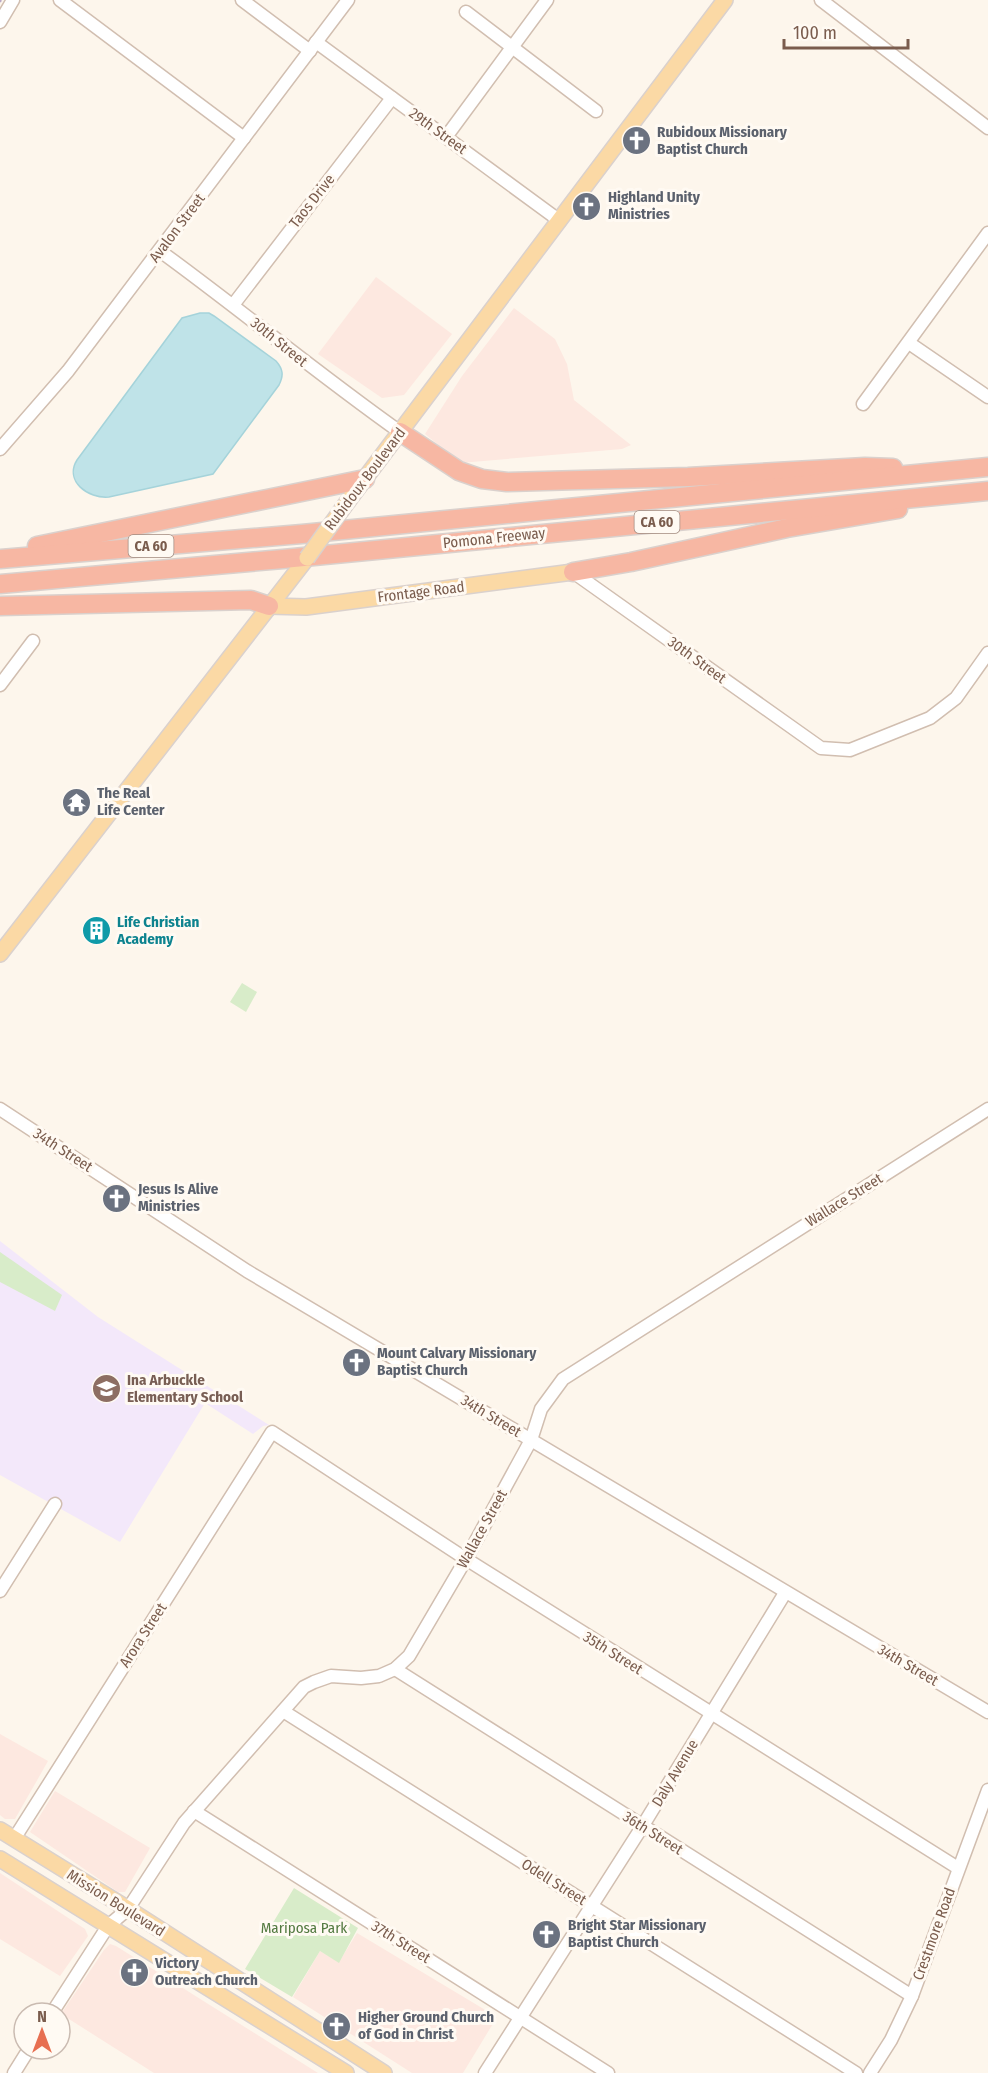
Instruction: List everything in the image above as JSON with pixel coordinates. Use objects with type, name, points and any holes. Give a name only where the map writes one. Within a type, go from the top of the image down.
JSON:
[{"type":"highway","points":[[400,432],[459,471],[482,479],[507,482],[688,477],[865,467],[946,471]]},
{"type":"highway","name":"Pomona Freeway","points":[[0,559],[313,533],[988,468]]},
{"type":"highway","points":[[0,552],[365,479]]},
{"type":"highway","points":[[573,572],[631,562],[787,528],[988,492]]},
{"type":"highway","name":"Pomona Freeway","points":[[0,584],[988,492]]},
{"type":"highway","points":[[0,606],[251,600],[269,606]]},
{"type":"main road","name":"Rubidoux Boulevard","points":[[0,954],[288,583],[725,0]]},
{"type":"main road","name":"Frontage Road","points":[[269,606],[306,607],[573,572]]},
{"type":"main road","name":"Mission Boulevard","points":[[0,1830],[384,2073]]},
{"type":"main road","name":"Mission Boulevard","points":[[0,1859],[346,2073]]},
{"type":"street","points":[[0,22],[13,0]]},
{"type":"street","points":[[60,0],[244,138]]},
{"type":"street","name":"29th Street","points":[[242,0],[392,98],[560,221]]},
{"type":"street","name":"Avalon Street","points":[[0,449],[68,372],[348,0]]},
{"type":"street","points":[[446,136],[547,0]]},
{"type":"street","points":[[821,0],[988,128]]},
{"type":"street","points":[[466,12],[596,111]]},
{"type":"street","name":"Taos Drive","points":[[233,305],[392,98]]},
{"type":"street","points":[[863,404],[988,233]]},
{"type":"street","name":"30th Street","points":[[160,251],[233,305],[322,376],[400,432]]},
{"type":"street","points":[[909,343],[988,397]]},
{"type":"street","name":"30th Street","points":[[573,572],[821,748],[850,750],[930,718],[956,698],[988,653]]},
{"type":"street","points":[[0,685],[33,641]]},
{"type":"street","name":"34th Street","points":[[0,1109],[247,1271],[988,1712]]},
{"type":"street","name":"Wallace Street","points":[[395,1669],[409,1656],[531,1440],[541,1410],[563,1379],[988,1109]]},
{"type":"street","name":"35th Street","points":[[272,1432],[465,1559],[958,1868]]},
{"type":"street","name":"Arora Street","points":[[14,1839],[272,1432]]},
{"type":"street","points":[[0,1591],[55,1504]]},
{"type":"street","name":"Daly Avenue","points":[[485,2073],[642,1827],[785,1593]]},
{"type":"street","points":[[60,2001],[108,1926],[128,1909],[171,1840],[304,1687],[332,1676],[370,1678],[395,1669]]},
{"type":"street","name":"36th Street","points":[[395,1669],[912,1996]]},
{"type":"street","name":"Odell Street","points":[[283,1711],[856,2073]]},
{"type":"street","name":"Crestmore Road","points":[[870,2073],[891,2040],[912,1996],[988,1790]]},
{"type":"street","name":"37th Street","points":[[194,1811],[608,2073]]},
{"type":"shaded area","points":[[376,277],[452,334],[404,395],[382,398],[318,354]]},
{"type":"shaded area","points":[[514,308],[555,339],[567,364],[574,400],[631,445],[622,449],[460,463],[425,434],[462,376]]},
{"type":"shaded area","name":"Ina Arbuckle Elementary School","points":[[0,1241],[98,1317],[269,1425],[263,1426],[253,1434],[205,1403],[120,1542],[0,1475]]},
{"type":"shaded area","points":[[0,1734],[48,1761],[15,1819],[5,1819],[0,1815]]},
{"type":"shaded area","points":[[55,1791],[150,1848],[125,1892],[118,1892],[30,1832]]},
{"type":"shaded area","points":[[0,1873],[85,1929],[88,1936],[60,1976],[0,1939]]},
{"type":"shaded area","points":[[357,1933],[497,2017],[463,2073],[412,2073],[293,1997],[320,1951],[339,1962]]},
{"type":"shaded area","points":[[110,1944],[116,1946],[318,2073],[154,2073],[72,2021],[72,2001],[70,2001]]},
{"type":"green space","points":[[242,983],[257,992],[246,1012],[230,1002]]},
{"type":"green space","points":[[0,1252],[62,1295],[55,1311],[0,1282]]},
{"type":"green space","name":"Mariposa Park","points":[[294,1888],[358,1928],[339,1963],[320,1951],[292,1997],[245,1969]]},
{"type":"water","points":[[209,313],[214,316],[276,361],[282,372],[279,385],[213,474],[109,497],[86,492],[80,487],[74,475],[77,460],[182,318]]},
{"type":"place","name":"Rubidoux Missionary Baptist Church","points":[[636,141]]},
{"type":"place","name":"Highland Unity Ministries","points":[[587,206]]},
{"type":"place","name":"The Real Life Center","points":[[76,802]]},
{"type":"place","name":"Life Christian Academy","points":[[96,931]]},
{"type":"place","name":"Jesus Is Alive Ministries","points":[[117,1198]]},
{"type":"place","name":"Mount Calvary Missionary Baptist Church","points":[[356,1362]]},
{"type":"place","name":"Ina Arbuckle Elementary School","points":[[106,1389]]},
{"type":"place","name":"Bright Star Missionary Baptist Church","points":[[547,1934]]},
{"type":"place","name":"Victory Outreach Church","points":[[134,1972]]},
{"type":"place","name":"Higher Ground Church of God in Christ","points":[[337,2026]]}]
